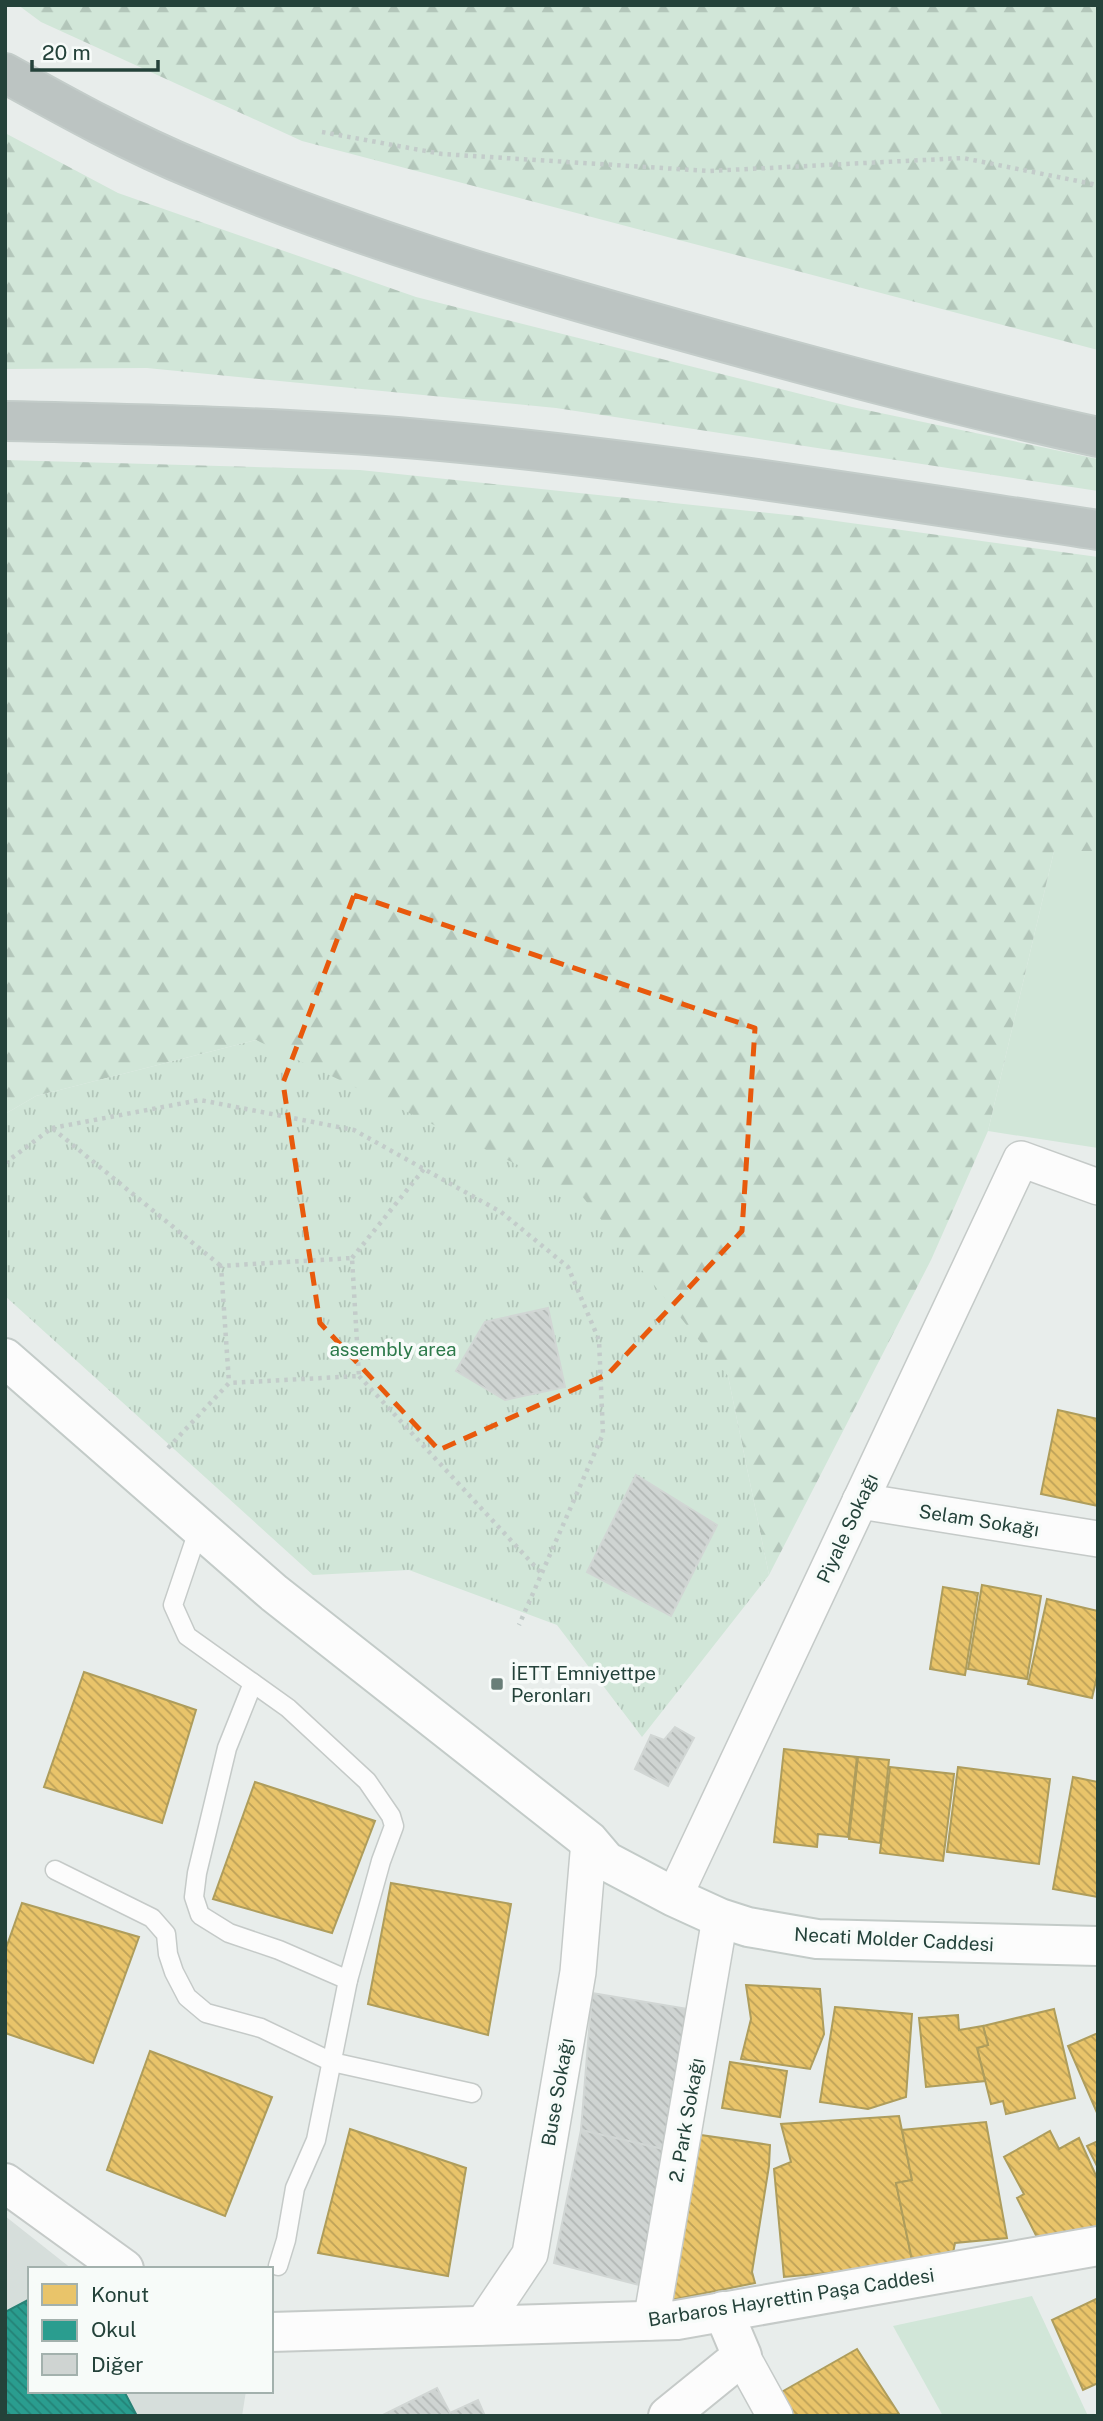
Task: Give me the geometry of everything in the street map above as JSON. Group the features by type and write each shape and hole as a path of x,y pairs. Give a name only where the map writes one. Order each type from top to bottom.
{"highway":[{"path":"5,73 85,117 196,170 337,225 516,285 875,385 1098,437"},
{"path":"5,421 170,424 432,440 567,454 1098,530"}],"main road":[{"name":"Necati Molder Caddesi","path":"5,1358 274,1592 589,1841 606,1861 720,1919 748,1927 817,1939 1098,1946"},
{"path":"5,2183 121,2267"},
{"name":"Barbaros Hayrettin Paşa Caddesi","path":"273,2332 651,2322 1098,2246"},
{"path":"668,2416 742,2356 723,2311"}],"street":[{"name":"Piyale Sokağı","path":"674,1897 1021,1159 1098,1187"},
{"name":"Selam Sokağı","path":"860,1502 1098,1539"},
{"name":"Buse Sokağı","path":"481,2327 530,2255 578,1972 589,1841"},
{"name":"2. Park Sokağı","path":"651,2322 720,1919"},
{"path":"742,2356 775,2416"}],"lane":[{"path":"199,1528 173,1605 187,1636 289,1708 368,1781 391,1816 394,1826 381,1861 348,1980 316,2140 295,2188 278,2266"},
{"path":"253,1683 227,1748 194,1897 200,1915 229,1933 279,1950 348,1980"},
{"path":"55,1870 152,1918 166,1934 171,1963 187,1997 206,2012 261,2028 332,2062 472,2093"}],"path":[{"path":"322,132 442,154 709,172 963,158 1098,186"},
{"path":"5,1163 52,1128 200,1100 354,1130 501,1212 569,1267 599,1340 603,1434 519,1625"},
{"path":"52,1128 221,1266 352,1258"},
{"path":"424,1169 352,1258 359,1376 542,1574"},
{"path":"221,1266 229,1383"},
{"path":"141,1477 229,1383 359,1376"}],"highlighted area":[{"path":"354,895 755,1028 742,1231 608,1374 439,1450 320,1323 283,1083"}],"shaded area":[{"path":"5,2216 69,2267 28,2267 28,2393 246,2393 242,2416 5,2416"}],"green space":[{"path":"18,5 1098,5 1098,350 302,141 41,22"},
{"path":"5,133 118,193 416,297 852,407 1098,459 1098,491 556,408 147,368 5,369"},
{"path":"5,460 360,470 807,517 1098,557 1098,851 1054,851 988,1131 931,1260 769,1575 728,1376 256,1040 36,1096 5,1114"},
{"path":"1054,851 1098,851 1098,1148 988,1131"},
{"name":"assembly area","path":"256,1040 581,1195 728,1376 769,1575 642,1737 557,1625 409,1570 313,1575 5,1296 5,1114 36,1096"},
{"path":"1032,2296 1088,2416 943,2416 893,2326"}],"building: Konut":[{"path":"1058,1410 1098,1419 1098,1506 1041,1494"},
{"path":"982,1585 1041,1596 1027,1679 968,1669"},
{"path":"943,1587 978,1593 965,1675 930,1669"},
{"path":"1047,1599 1098,1611 1098,1672 1092,1698 1028,1684"},
{"path":"84,1672 196,1710 162,1823 44,1787"},
{"path":"784,1749 857,1757 848,1837 818,1834 817,1847 774,1842"},
{"path":"858,1757 889,1760 880,1843 849,1839"},
{"path":"890,1767 954,1774 943,1861 880,1853"},
{"path":"958,1767 1050,1779 1039,1864 947,1852"},
{"path":"1073,1777 1098,1782 1098,1897 1053,1889"},
{"path":"255,1782 375,1821 332,1933 213,1899"},
{"path":"391,1883 511,1904 488,2035 368,2004"},
{"path":"22,1903 139,1937 93,2063 5,2033 5,1951"},
{"path":"746,1985 820,1989 824,2034 810,2069 741,2059 751,2019"},
{"path":"835,2007 912,2014 906,2097 868,2109 820,2102"},
{"path":"1054,2009 1075,2098 1006,2114 1003,2101 991,2104 977,2048 988,2045 983,2026"},
{"path":"958,2015 959,2030 983,2026 988,2045 977,2048 985,2081 926,2087 919,2018"},
{"path":"1098,2033 1098,2115 1068,2046"},
{"path":"150,2051 272,2097 225,2216 107,2170"},
{"path":"730,2062 787,2071 780,2117 722,2108"},
{"path":"899,2116 912,2180 896,2183 913,2265 784,2277 774,2169 791,2162 781,2124"},
{"path":"986,2122 1007,2238 955,2243 953,2253 913,2265 896,2183 912,2180 902,2130"},
{"path":"350,2129 466,2168 448,2276 318,2253"},
{"path":"1050,2131 1059,2149 1079,2138 1098,2180 1098,2231 1042,2247 1017,2198 1024,2194 1004,2157"},
{"path":"687,2133 770,2145 769,2166 752,2272 755,2283 671,2300"},
{"path":"1098,2141 1098,2168 1087,2146"},
{"path":"1098,2298 1098,2383 1083,2390 1052,2320"},
{"path":"857,2349 899,2414 793,2416 778,2394"}],"building: Okul":[{"path":"28,2300 28,2393 125,2393 137,2416 5,2416 5,2312"}],"building: Diğer":[{"path":"548,1308 565,1387 505,1400 456,1371 485,1322"},
{"path":"636,1475 717,1525 671,1616 587,1572"},
{"path":"675,1727 694,1738 668,1786 635,1769 651,1735 664,1740"},
{"path":"592,1993 688,2009 667,2150 581,2130"},
{"path":"581,2130 667,2150 643,2286 554,2263"},
{"path":"437,2388 450,2413 478,2400 485,2416 381,2416"}],"place":[{"name":"İETT Emniyettpe Peronları","path":"497,1684"}]}
